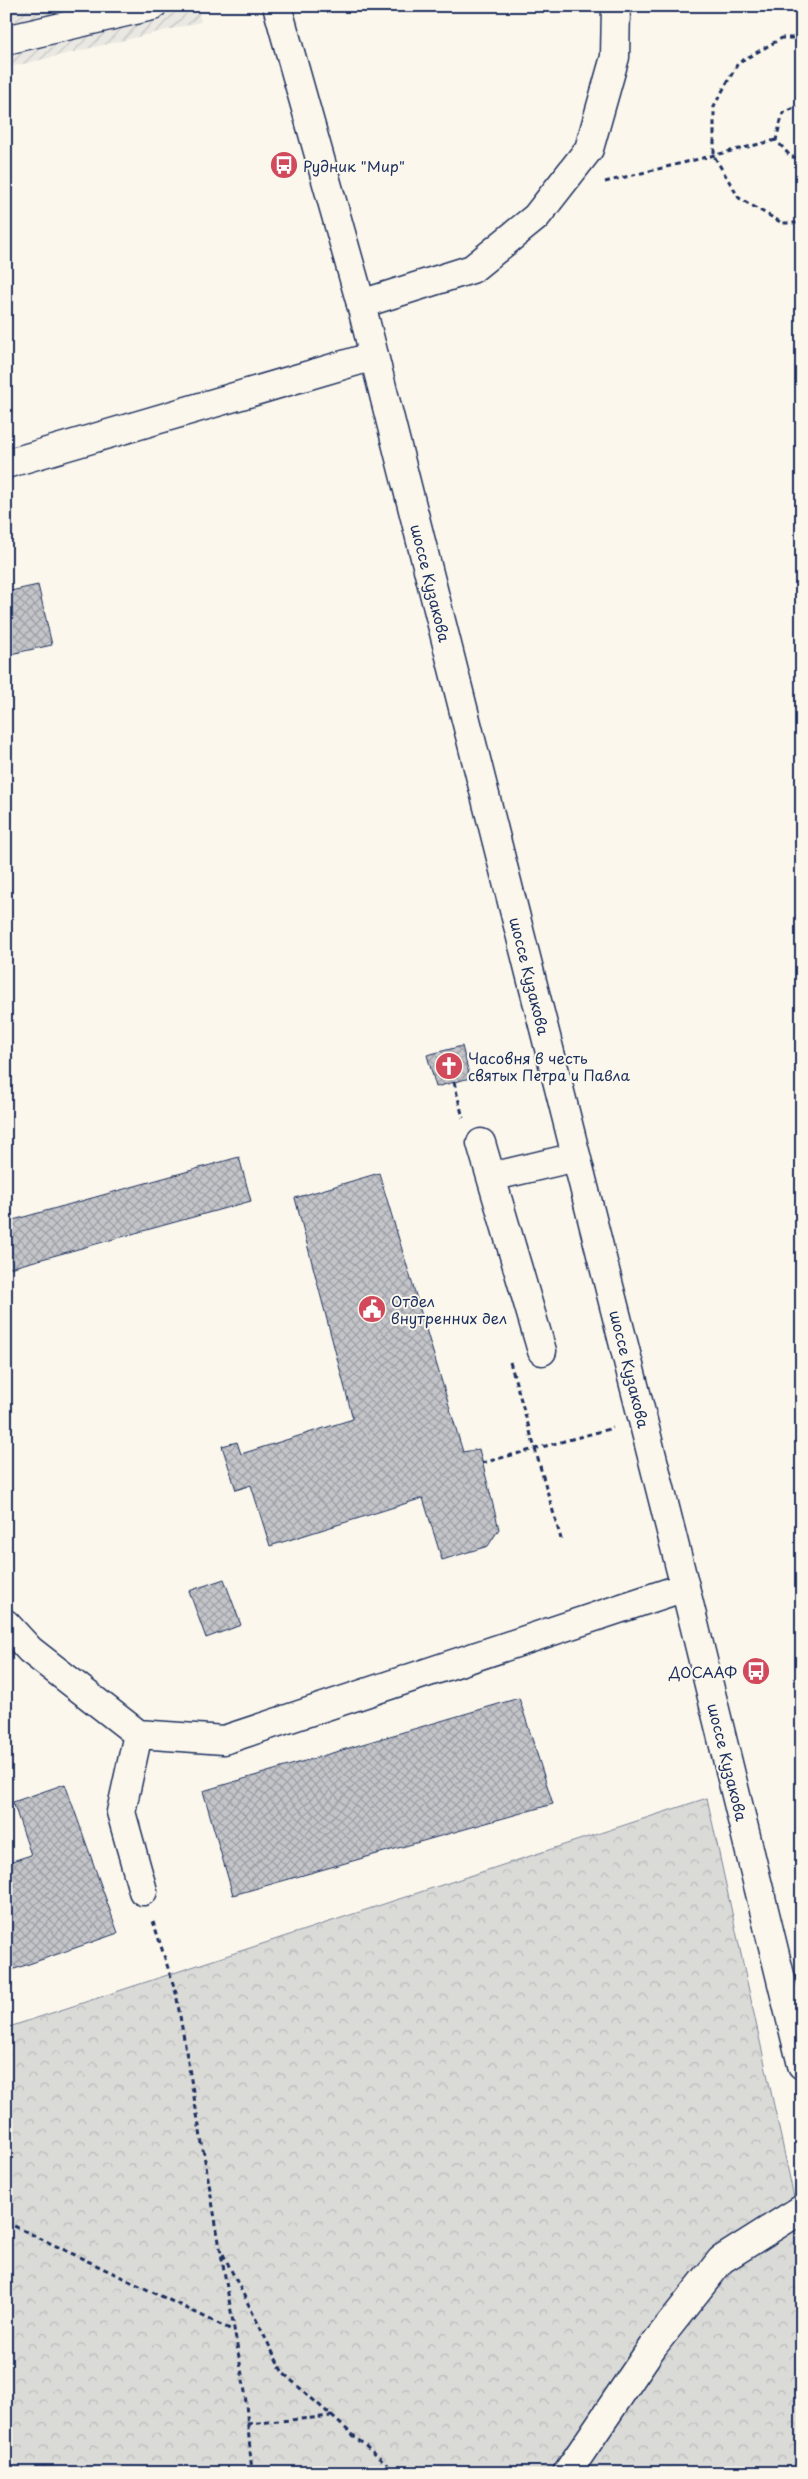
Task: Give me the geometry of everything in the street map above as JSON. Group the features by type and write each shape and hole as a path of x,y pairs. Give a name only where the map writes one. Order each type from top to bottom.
{"main road":[{"path":"6,40 152,6"},
{"name":"шоссе Кузакова","path":"277,6 361,304 685,1587 802,2065"},
{"path":"361,304 472,269 536,217 589,149 615,56 616,6"},
{"path":"6,464 374,356"},
{"path":"481,1143 542,1350"},
{"path":"491,1177 576,1158"},
{"path":"6,1624 30,1650 138,1734 224,1740 685,1587"},
{"path":"138,1734 121,1812 143,1891"},
{"path":"567,2473 653,2346 721,2260 802,2209"}],"path":[{"path":"802,38 782,38 738,63 714,106 714,156 739,198 782,223 802,223"},
{"path":"776,140 783,113 802,105"},
{"path":"601,183 776,140"},
{"path":"776,140 791,157 802,158"},
{"path":"518,1392 561,1539"},
{"path":"482,1463 590,1434"},
{"path":"143,1891 176,1993 245,2392 252,2473"},
{"path":"6,2222 235,2332"},
{"path":"221,2250 283,2373 396,2473"},
{"path":"247,2424 333,2416"}],"shaded area":[{"path":"6,6 197,6 201,22 6,68"}],"green space":[{"path":"707,1798 802,2234 802,2473 6,2473 6,2028"}],"building":[{"path":"38,585 52,645 6,655 6,592"},
{"name":"Часовня в честь святых Петра и Павла","path":"462,1046 470,1078 436,1087 427,1055"},
{"path":"239,1157 251,1201 6,1269 6,1222"},
{"name":"Отдел внутренних дел","path":"379,1173 463,1452 479,1449 499,1529 488,1546 442,1560 423,1498 270,1546 251,1485 236,1490 222,1446 237,1442 241,1454 353,1419 295,1198"},
{"path":"224,1579 241,1625 206,1638 189,1591"},
{"path":"519,1698 553,1804 233,1895 203,1791"},
{"path":"65,1784 118,1933 6,1972 6,1863 31,1855 13,1802"}],"place":[{"name":"Рудник \"Мир\"","path":"284,165"},
{"name":"Часовня в честь святых Петра и Павла","path":"449,1066"},
{"name":"Отдел внутренних дел","path":"372,1309"},
{"name":"ДОСААФ","path":"756,1671"}]}
